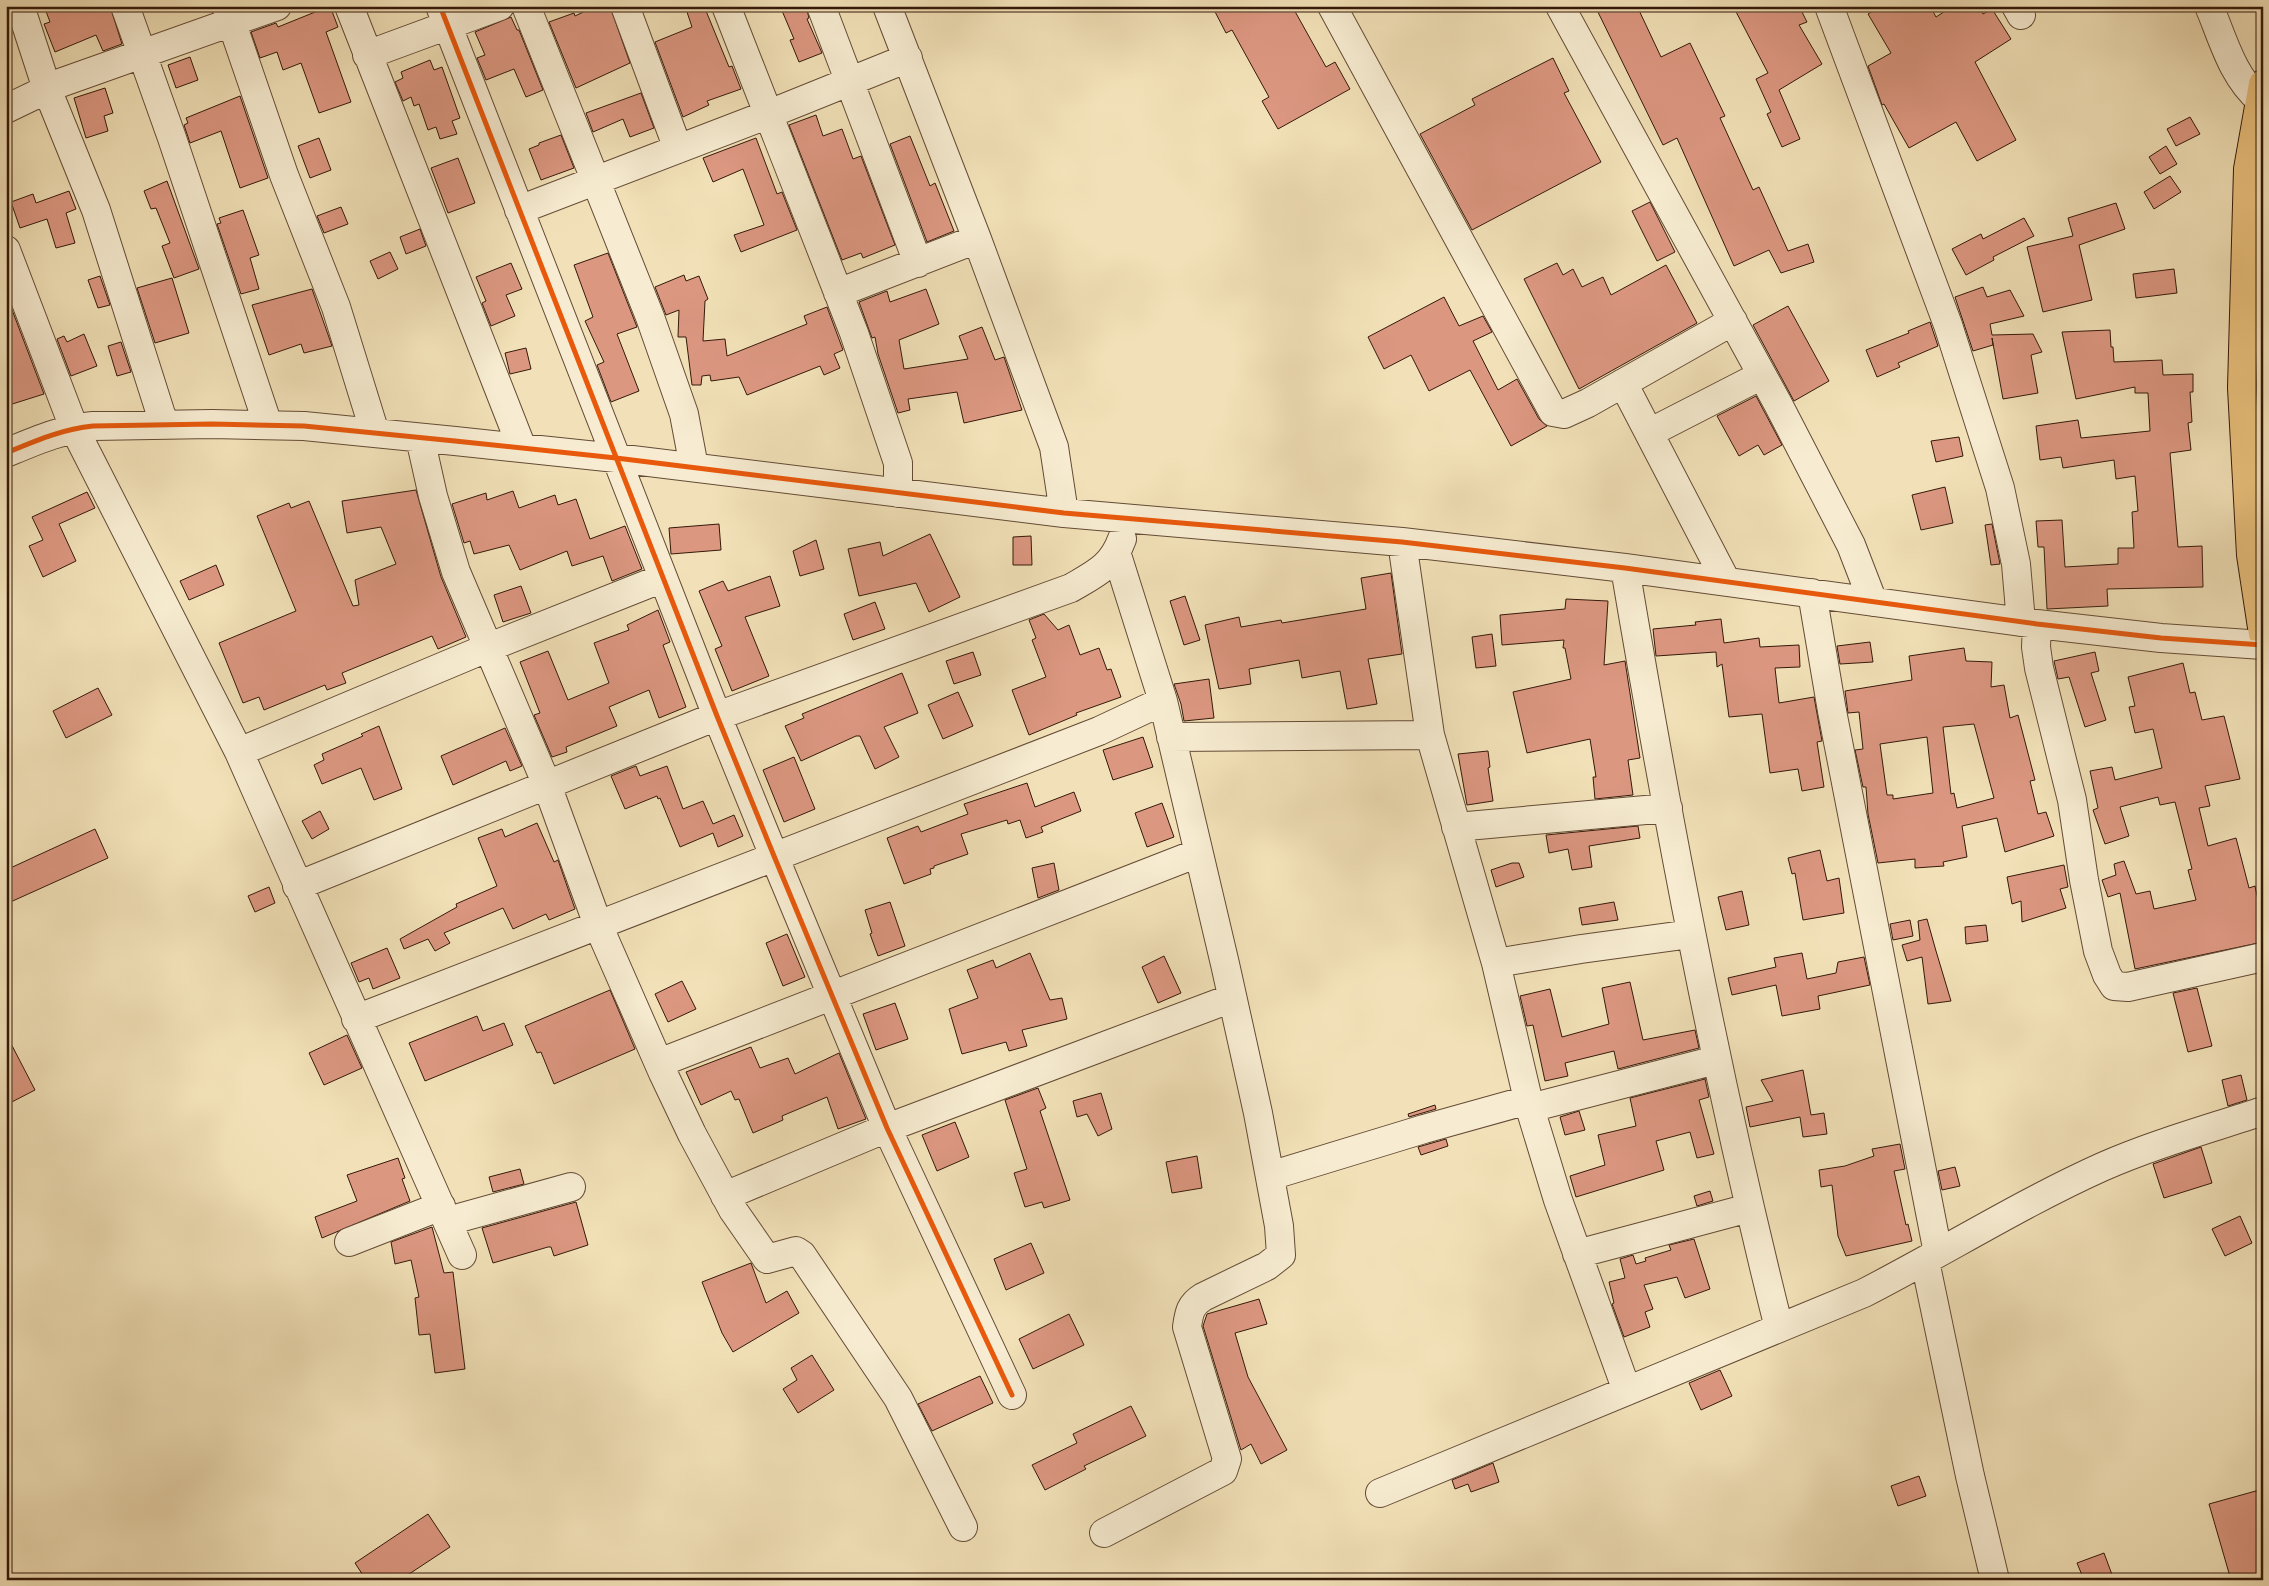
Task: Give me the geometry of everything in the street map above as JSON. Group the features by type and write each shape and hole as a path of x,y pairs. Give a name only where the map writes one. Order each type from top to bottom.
{"main road":[{"path":"2262,92 2248,169 2242,388 2251,555 2263,634"}],"street":[{"path":"20,6 47,89 96,210 164,424"},
{"path":"125,6 268,425"},
{"path":"6,109 47,89 142,54 229,14 277,6"},
{"path":"349,6 522,448"},
{"path":"368,55 444,16 500,6"},
{"path":"526,6 650,316 684,414 694,467"},
{"path":"625,6 678,149"},
{"path":"726,6 838,293 898,463 898,493"},
{"path":"821,6 918,262"},
{"path":"887,6 977,239 1054,447 1064,513"},
{"path":"1332,6 1553,412 1564,414 1588,403 1733,321"},
{"path":"1560,6 1762,375 1851,545 1873,602"},
{"path":"1828,6 1948,324 2000,488 2029,623 2036,647 2039,668 2072,800 2084,880 2098,952 2107,976 2114,986 2128,987 2263,956"},
{"path":"2209,6 2232,63 2246,88 2262,92"},
{"path":"229,14 284,175 336,307 375,433"},
{"path":"444,16 662,578 774,856 834,996 887,1128 1012,1394"},
{"path":"519,210 769,114 908,58"},
{"path":"838,293 977,239"},
{"path":"6,250 74,428 239,752 462,1255"},
{"path":"1649,432 1762,375"},
{"path":"1623,383 1726,581"},
{"path":"6,453 45,437 74,428 164,424 268,425 375,433 694,467 1129,520 1402,542 1726,581 2029,623 2161,638 2263,645"},
{"path":"420,438 433,496 456,572 547,785 598,925 692,1134 725,1196 767,1259 796,1251 802,1255 898,1398 963,1527"},
{"path":"297,886 717,716 1071,588 1097,573 1117,554 1129,520"},
{"path":"1402,542 1430,735 1496,964 1529,1104 1577,1254 1627,1391"},
{"path":"1104,1533 1223,1471 1227,1459 1187,1327 1190,1311 1194,1302 1267,1266 1281,1255 1279,1226 1258,1113 1171,737 1162,701 1117,554"},
{"path":"1625,568 1691,934 1716,1060 1749,1208 1779,1328"},
{"path":"239,752 487,648 662,578"},
{"path":"1812,593 1970,1476 1995,1580"},
{"path":"356,1019 1099,731 1162,701"},
{"path":"1171,737 1430,735"},
{"path":"1456,826 1603,812 1668,808"},
{"path":"659,1063 1198,853"},
{"path":"1496,964 1581,949 1691,934"},
{"path":"725,1196 887,1128 1232,998"},
{"path":"1270,1176 1424,1129 1716,1060"},
{"path":"1380,1493 1864,1293 2043,1195 2102,1167 2156,1145 2263,1111"},
{"path":"349,1242 445,1213 571,1187"},
{"path":"1577,1254 1749,1208"}],"building":[{"path":"44,6 110,6 122,44 103,51 96,35 55,52 44,24 50,22"},
{"path":"330,6 338,27 326,32 351,102 319,113 301,63 283,70 277,52 260,58 251,32 276,23 278,27"},
{"path":"596,6 610,6 630,63 576,88 549,22 574,13 575,16"},
{"path":"685,6 704,6 729,67 732,66 741,89 707,101 709,105 683,117 655,42 692,27"},
{"path":"780,6 806,6 809,18 807,19 822,53 799,62 790,40 794,39"},
{"path":"1212,6 1292,6 1326,67 1335,62 1350,89 1278,129 1262,101 1269,97 1232,30 1226,33"},
{"path":"1595,6 1637,6 1661,57 1690,43 1725,116 1720,118 1753,190 1759,187 1788,251 1808,244 1814,262 1781,273 1769,250 1734,266 1677,138 1663,145"},
{"path":"1733,6 1799,6 1807,22 1799,25 1822,64 1779,90 1800,139 1782,147 1767,114 1771,112 1756,79 1768,73"},
{"path":"1881,6 1930,6 1936,17 1953,6 1978,6 1983,14 1992,9 2011,39 1975,62 2016,140 1977,161 1956,122 1909,148 1884,104 1882,105 1868,66 1891,53 1868,14"},
{"path":"511,17 517,30 519,30 543,90 526,97 514,69 486,80 477,58 485,55 475,32"},
{"path":"190,57 198,80 176,88 168,65"},
{"path":"1553,58 1569,91 1564,93 1601,162 1472,230 1420,134 1475,105 1472,99"},
{"path":"430,60 434,70 442,67 460,118 452,121 457,134 440,139 436,127 428,130 419,104 414,106 411,97 403,101 395,82 403,78 401,72"},
{"path":"105,88 113,113 104,116 108,131 86,138 74,98"},
{"path":"641,93 654,128 630,137 623,119 593,132 586,113"},
{"path":"240,96 268,178 240,188 221,131 190,143 184,125 188,123 186,118"},
{"path":"816,115 823,136 842,129 853,159 861,156 895,245 863,258 861,253 842,260 789,125"},
{"path":"2190,117 2200,134 2176,146 2167,129"},
{"path":"561,135 574,168 541,180 529,149"},
{"path":"910,136 930,186 935,183 954,231 927,242 890,144"},
{"path":"319,138 331,170 310,178 298,146"},
{"path":"756,138 777,194 782,192 797,230 741,252 734,235 764,225 743,169 713,182 703,158"},
{"path":"2166,146 2177,164 2160,174 2149,157"},
{"path":"458,158 475,203 448,213 431,168"},
{"path":"2170,176 2181,192 2154,209 2144,192"},
{"path":"167,181 199,269 174,278 162,246 170,243 156,208 151,209 144,191"},
{"path":"69,191 76,209 66,213 75,243 56,248 47,219 20,228 11,202 33,194 36,203"},
{"path":"1650,202 1675,252 1657,261 1632,211"},
{"path":"2116,203 2125,229 2079,245 2092,300 2043,312 2027,247 2073,236 2068,218"},
{"path":"341,207 348,224 324,233 317,216"},
{"path":"243,210 259,255 250,258 259,289 241,294 217,224 221,223 219,218"},
{"path":"2024,218 2034,236 1993,257 1994,260 1966,275 1952,249 1981,234 1983,239"},
{"path":"420,229 426,246 406,254 400,237"},
{"path":"390,252 398,269 378,279 370,261"},
{"path":"608,253 637,327 617,334 639,391 611,402 597,365 604,362 585,321 593,317 574,265"},
{"path":"511,263 522,289 506,295 515,316 491,326 482,303 486,301 476,277"},
{"path":"1557,263 1563,275 1573,269 1582,287 1603,277 1611,295 1666,265 1697,323 1579,389 1524,279"},
{"path":"2174,269 2177,293 2136,298 2133,274"},
{"path":"684,275 686,281 699,276 708,299 705,301 703,341 725,339 727,356 807,324 804,316 827,307 843,350 834,354 840,368 824,375 820,366 747,395 739,377 711,381 710,375 702,376 701,385 692,385 686,337 678,337 679,310 666,315 655,287"},
{"path":"100,276 110,305 98,308 88,280"},
{"path":"172,278 189,333 155,343 137,288"},
{"path":"1983,287 1987,297 2010,290 2024,316 1990,324 1992,335 2033,334 2042,352 2031,355 2038,393 2003,399 1992,338 1993,345 1973,351 1955,297"},
{"path":"312,289 332,346 304,353 301,344 269,355 252,305"},
{"path":"926,289 939,324 899,340 904,369 968,359 959,336 982,327 995,360 1004,357 1022,410 964,423 957,392 908,399 910,410 898,413 878,354 875,337 872,338 859,302 887,291 890,302"},
{"path":"6,294 44,394 6,406"},
{"path":"1444,297 1459,326 1483,316 1492,332 1473,341 1498,390 1517,379 1539,419 1547,426 1511,446 1470,370 1429,391 1411,355 1384,369 1368,337"},
{"path":"1788,306 1829,381 1794,401 1753,325"},
{"path":"1930,322 1938,346 1898,363 1900,367 1877,377 1866,350 1909,333 1908,331"},
{"path":"2110,330 2114,362 2162,360 2163,375 2193,374 2193,392 2190,392 2192,422 2188,423 2191,450 2170,453 2178,547 2202,546 2203,587 2107,589 2108,606 2047,609 2044,547 2038,547 2036,521 2062,520 2065,567 2118,564 2118,548 2134,548 2132,512 2138,511 2135,476 2116,479 2114,460 2063,468 2061,457 2040,460 2036,426 2078,420 2081,438 2150,431 2148,393 2135,393 2135,387 2076,399 2062,332"},
{"path":"84,334 97,366 71,376 57,339 64,336 67,342"},
{"path":"121,342 131,372 117,376 108,346"},
{"path":"526,348 531,369 510,374 505,353"},
{"path":"1756,396 1782,445 1764,455 1758,445 1739,456 1717,416"},
{"path":"1959,437 1963,456 1936,462 1931,441"},
{"path":"1945,487 1953,523 1921,530 1912,495"},
{"path":"416,490 441,577 466,637 438,649 432,636 342,673 346,683 327,690 325,685 264,710 259,697 243,703 219,643 296,611 257,516 289,503 291,508 309,501 353,606 359,605 355,580 396,564 381,527 347,533 342,501"},
{"path":"513,491 519,508 555,495 558,505 576,499 590,539 625,526 642,569 612,581 603,556 572,566 567,551 520,570 509,545 474,554 470,541 464,543 452,504 486,493 487,500"},
{"path":"87,492 95,508 59,524 76,561 43,577 29,546 43,540 32,517"},
{"path":"719,524 721,550 671,554 669,528"},
{"path":"1992,524 2000,564 1991,565 1985,525"},
{"path":"930,534 960,597 929,612 916,583 859,596 848,549 880,542 883,556"},
{"path":"1031,536 1032,565 1013,565 1013,537"},
{"path":"816,540 824,569 800,576 793,551"},
{"path":"216,565 224,585 189,600 180,581"},
{"path":"1391,573 1402,654 1368,659 1377,704 1347,709 1340,671 1302,678 1299,660 1249,669 1251,684 1219,689 1205,625 1239,617 1241,627 1281,620 1282,623 1366,609 1361,578"},
{"path":"770,576 780,606 745,617 769,676 732,691 715,649 722,646 699,591 723,581 728,591"},
{"path":"521,586 531,613 503,622 494,595"},
{"path":"1185,596 1200,640 1184,645 1170,601"},
{"path":"1566,599 1608,601 1604,665 1625,661 1640,758 1628,760 1633,795 1595,799 1593,777 1596,777 1590,739 1527,753 1513,692 1571,679 1565,648 1563,648 1564,640 1502,645 1500,615 1565,609"},
{"path":"875,602 885,629 853,640 844,614"},
{"path":"658,610 670,642 663,645 686,707 659,718 649,690 609,707 617,726 566,747 567,752 552,757 534,715 540,713 520,662 548,651 568,700 609,683 594,643 629,630 627,625"},
{"path":"1044,614 1058,630 1069,625 1080,655 1099,648 1107,670 1111,669 1121,697 1076,713 1077,715 1029,735 1012,690 1046,677 1032,640 1036,638 1029,620"},
{"path":"1721,619 1724,643 1759,638 1760,647 1799,645 1800,667 1775,668 1779,703 1814,697 1822,741 1817,742 1824,787 1802,791 1798,769 1770,773 1762,714 1729,717 1722,664 1717,667 1716,652 1656,656 1653,629 1696,625 1695,622"},
{"path":"1492,634 1496,666 1476,668 1472,637"},
{"path":"1870,642 1873,662 1840,664 1837,646"},
{"path":"1964,648 1966,661 1992,662 1991,687 2004,685 2010,718 2018,715 2035,780 2030,781 2038,814 2046,812 2054,836 2005,852 1997,818 1962,826 1967,857 1943,862 1944,866 1915,868 1915,859 1878,863 1868,814 1866,787 1863,787 1855,750 1863,749 1859,712 1848,713 1845,691 1912,680 1909,656","holes":["1974,724 1994,798 1957,808 1954,793 1951,794 1943,727","1927,737 1933,793 1893,799 1893,795 1887,795 1880,744"]},
{"path":"973,652 981,675 954,684 946,661"},
{"path":"2095,652 2099,671 2091,673 2106,720 2085,727 2069,677 2058,679 2054,661"},
{"path":"2183,663 2190,693 2195,692 2202,720 2224,716 2240,779 2205,786 2210,806 2199,808 2208,846 2236,838 2249,888 2255,886 2263,924 2263,942 2135,969 2120,893 2108,897 2102,880 2116,875 2114,864 2124,861 2136,894 2150,891 2154,909 2196,900 2188,870 2192,869 2175,802 2160,805 2158,797 2120,807 2129,836 2105,844 2093,810 2098,808 2090,771 2112,767 2115,780 2162,768 2153,729 2135,733 2129,707 2135,706 2128,677"},
{"path":"902,673 918,713 884,727 899,757 875,769 860,736 856,736 801,761 785,726 804,718 802,714"},
{"path":"1209,679 1214,718 1184,721 1181,704 1174,684"},
{"path":"98,688 112,715 66,738 53,711"},
{"path":"958,692 973,726 943,739 928,705"},
{"path":"379,726 402,789 374,800 361,768 322,784 314,765 324,760 322,754 363,736 361,734"},
{"path":"505,728 522,766 510,771 506,761 453,785 441,756"},
{"path":"1143,737 1153,767 1113,780 1103,750"},
{"path":"1488,751 1490,767 1488,768 1493,801 1467,805 1458,754"},
{"path":"794,757 815,809 784,822 763,770"},
{"path":"636,766 640,776 667,766 683,809 703,801 713,824 734,815 743,836 718,847 713,833 680,847 660,798 658,799 657,796 625,809 611,776"},
{"path":"1027,783 1035,807 1074,792 1081,811 1041,827 1043,832 1026,838 1020,820 1008,824 1007,820 961,834 968,854 934,866 934,868 930,869 931,874 904,884 887,838 918,826 921,832 968,814 964,804"},
{"path":"1162,803 1174,837 1147,847 1135,813"},
{"path":"320,811 329,829 312,839 302,821"},
{"path":"537,823 554,862 558,860 575,909 549,920 546,914 513,929 503,908 444,933 450,943 435,951 428,939 404,949 400,939 457,907 456,904 497,886 478,838 502,829 505,837"},
{"path":"1638,826 1640,838 1589,846 1592,867 1572,870 1568,849 1549,853 1546,835"},
{"path":"95,829 108,858 6,904 6,870"},
{"path":"1820,850 1827,881 1839,878 1844,913 1803,920 1795,873 1792,874 1788,858"},
{"path":"1054,863 1059,890 1038,898 1032,868"},
{"path":"1512,863 1519,863 1524,877 1496,887 1491,870"},
{"path":"2064,865 2068,887 2060,889 2066,908 2022,922 2021,901 2012,904 2007,877"},
{"path":"269,887 275,903 255,912 248,896"},
{"path":"1742,891 1749,925 1726,930 1718,897"},
{"path":"890,902 905,946 878,956 870,934 872,933 865,910"},
{"path":"1614,902 1618,920 1582,925 1579,908"},
{"path":"1927,919 1951,1001 1928,1004 1922,957 1907,961 1902,945 1920,940 1918,921"},
{"path":"1910,920 1913,936 1893,940 1890,924"},
{"path":"1986,925 1988,941 1966,944 1965,927"},
{"path":"787,934 805,977 783,986 766,943"},
{"path":"387,948 400,978 373,989 369,978 359,982 351,963"},
{"path":"1030,953 1050,1000 1062,998 1067,1019 1022,1030 1027,1046 1009,1051 1006,1042 962,1054 949,1009 978,998 967,970 993,960 996,968"},
{"path":"1802,953 1807,979 1836,973 1838,962 1864,957 1870,985 1818,996 1820,1009 1782,1016 1776,985 1732,995 1728,978 1776,967 1774,958"},
{"path":"1164,956 1181,993 1158,1003 1142,967"},
{"path":"682,981 696,1009 668,1022 655,994"},
{"path":"1630,982 1643,1040 1695,1030 1699,1048 1618,1069 1614,1051 1565,1063 1568,1076 1545,1081 1533,1025 1527,1026 1520,996 1550,989 1562,1037 1609,1024 1602,988"},
{"path":"2197,988 2212,1046 2188,1052 2173,993"},
{"path":"610,990 635,1049 554,1084 541,1052 537,1053 525,1026"},
{"path":"895,1003 908,1039 876,1050 863,1014"},
{"path":"477,1016 483,1031 504,1023 513,1045 425,1081 409,1043"},
{"path":"6,1034 35,1090 6,1105"},
{"path":"347,1035 362,1068 324,1085 309,1053"},
{"path":"751,1047 760,1068 788,1058 795,1074 839,1053 866,1119 838,1129 827,1097 782,1116 783,1120 753,1133 739,1099 735,1100 731,1091 701,1105 686,1072"},
{"path":"1803,1070 1811,1115 1824,1113 1827,1134 1803,1137 1800,1117 1750,1127 1746,1107 1773,1101 1761,1080"},
{"path":"2241,1075 2247,1100 2228,1106 2222,1080"},
{"path":"1705,1079 1709,1097 1699,1100 1714,1154 1697,1158 1690,1132 1656,1141 1664,1170 1576,1197 1570,1176 1605,1165 1598,1135 1636,1126 1630,1098"},
{"path":"1038,1088 1046,1108 1040,1111 1070,1200 1044,1208 1042,1202 1025,1207 1014,1173 1027,1169 1005,1100"},
{"path":"1101,1093 1112,1129 1098,1136 1087,1114 1077,1117 1073,1101"},
{"path":"1435,1105 1436,1109 1409,1117 1408,1114"},
{"path":"1579,1111 1585,1130 1565,1135 1560,1117"},
{"path":"955,1122 969,1157 937,1171 922,1135"},
{"path":"1446,1139 1448,1146 1421,1155 1418,1147"},
{"path":"1900,1144 1905,1169 1894,1171 1906,1225 1908,1224 1912,1241 1846,1256 1838,1236 1832,1185 1821,1187 1819,1170 1845,1166 1874,1156 1872,1149"},
{"path":"2201,1147 2212,1183 2164,1198 2153,1164"},
{"path":"1197,1156 1202,1188 1172,1193 1166,1162"},
{"path":"398,1158 405,1178 402,1179 410,1201 322,1238 315,1217 357,1201 347,1175"},
{"path":"1955,1167 1960,1186 1942,1190 1938,1171"},
{"path":"520,1169 524,1184 493,1192 489,1177"},
{"path":"1710,1191 1713,1201 1697,1206 1694,1196"},
{"path":"576,1202 588,1245 554,1256 551,1247 548,1247 493,1263 482,1228"},
{"path":"2240,1216 2252,1243 2225,1256 2212,1229"},
{"path":"432,1227 444,1273 453,1272 465,1369 435,1373 430,1334 419,1335 415,1298 419,1297 411,1260 395,1264 391,1242"},
{"path":"1694,1239 1710,1289 1685,1298 1677,1277 1644,1285 1653,1309 1645,1312 1650,1327 1624,1337 1612,1304 1614,1303 1609,1282 1625,1278 1620,1259 1633,1255 1636,1264 1646,1261 1645,1258 1671,1250 1669,1245"},
{"path":"1031,1243 1044,1273 1006,1290 994,1259"},
{"path":"751,1263 766,1303 787,1291 799,1313 733,1352 722,1333 702,1282"},
{"path":"1259,1299 1267,1324 1235,1333 1248,1377 1287,1450 1261,1464 1251,1444 1241,1450 1203,1326 1207,1314"},
{"path":"1069,1314 1084,1345 1033,1369 1019,1339"},
{"path":"812,1355 834,1390 798,1413 783,1389 797,1380 791,1368"},
{"path":"1720,1370 1732,1396 1701,1410 1689,1383"},
{"path":"980,1376 993,1403 932,1431 918,1404"},
{"path":"1131,1406 1146,1436 1084,1466 1086,1469 1045,1490 1032,1465 1077,1443 1073,1434"},
{"path":"1493,1463 1499,1482 1471,1492 1468,1484 1455,1489 1452,1480"},
{"path":"1919,1476 1926,1496 1898,1506 1891,1486"},
{"path":"2263,1489 2263,1580 2231,1580 2209,1504"},
{"path":"428,1514 450,1547 400,1580 366,1580 355,1563"},
{"path":"2104,1553 2114,1580 2084,1580 2077,1563"}],"cycle path":[{"path":"440,6 717,716 774,856 887,1128 1012,1395"},
{"path":"6,453 59,433 93,426 212,424 304,426 616,458 1064,513 1402,542 1625,568 2037,624 2161,638 2263,645"}]}
